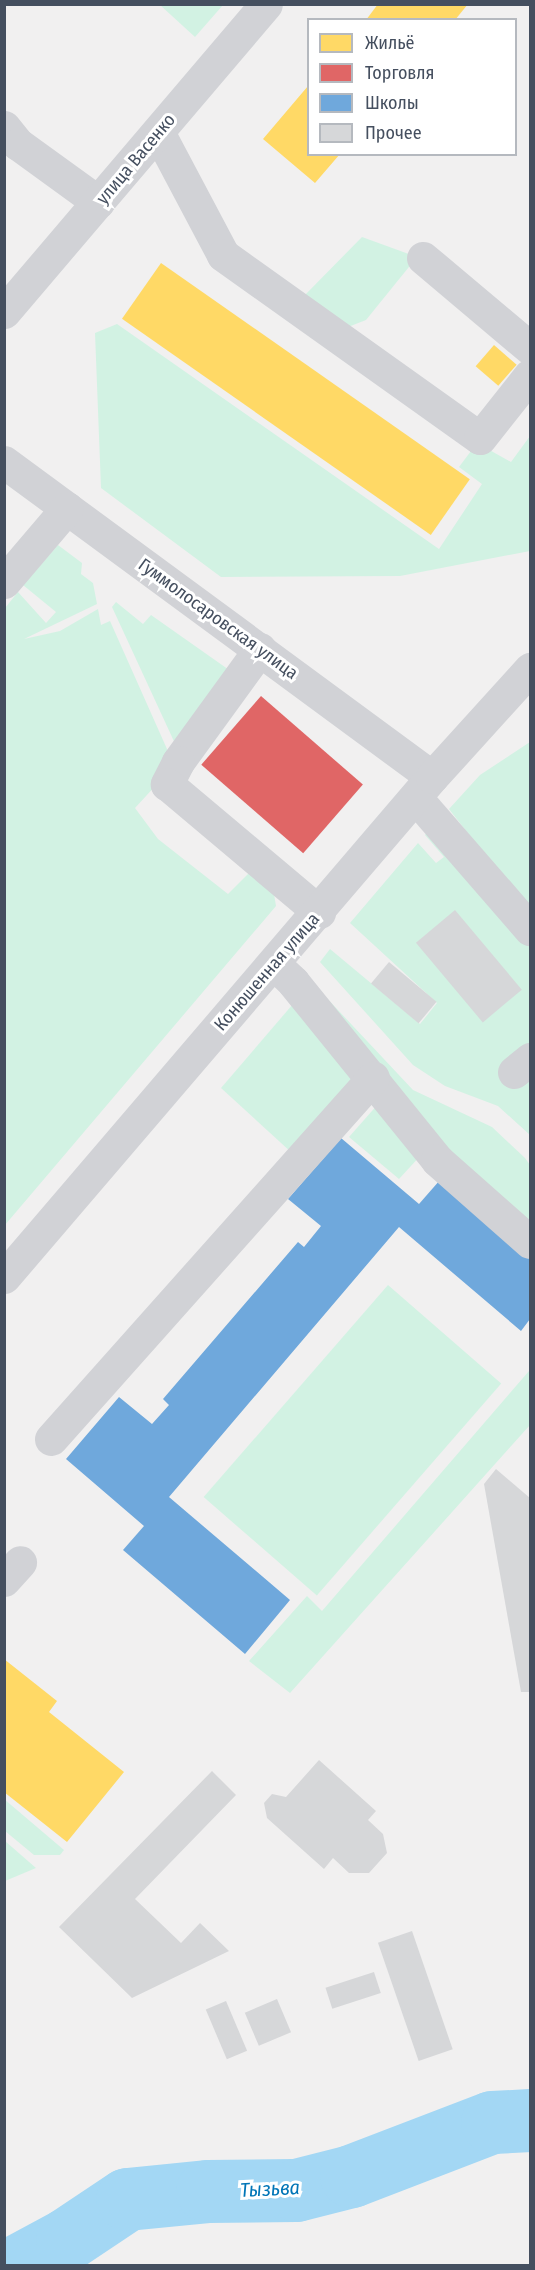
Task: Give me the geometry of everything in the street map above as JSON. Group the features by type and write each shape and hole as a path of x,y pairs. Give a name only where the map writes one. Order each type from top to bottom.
{"street":[{"name":"улица Васенко","path":"4,312 266,4"},
{"path":"4,127 18,144 98,202"},
{"path":"158,132 223,255 480,438 531,375"},
{"path":"423,258 531,348"},
{"name":"Гуммолосаровская улица","path":"4,462 260,649 424,788 531,929"},
{"path":"4,582 68,508"},
{"path":"260,649 178,762 167,784 319,912"},
{"name":"Конюшенная улица","path":"4,1277 424,788 518,699 531,669"},
{"path":"274,964 293,982 373,1078 437,1160 531,1242"},
{"path":"51,1439 373,1078"}],"green space":[{"path":"160,5 223,5 195,37"},
{"path":"362,237 417,257 366,320 348,327 303,297"},
{"path":"117,324 439,549 482,484 459,467 477,443 511,462 530,436 530,551 400,576 221,577 101,488 95,333"},
{"path":"58,545 82,563 81,574 93,583 97,604 24,639 60,631 98,609 101,625 110,621 171,758 158,783 135,808 158,839 228,894 249,873 274,894 276,906 5,1225 5,608 18,592 46,623 56,612 23,585"},
{"path":"116,602 143,624 151,615 232,672 178,750 112,607"},
{"path":"530,742 530,1135 498,1106 445,1086 413,1065 320,962 330,949 420,1024 437,1003 350,923 418,843 436,863 444,857 425,835 430,829 470,836 449,809 480,775"},
{"path":"307,977 413,1090 492,1127 525,1158 530,1165 530,1222 454,1159"},
{"path":"293,1004 354,1079 292,1153 221,1088"},
{"path":"379,1103 422,1154 399,1179 349,1137"},
{"path":"388,1285 501,1383 317,1595 204,1497"},
{"path":"529,1371 530,1425 290,1693 249,1661 307,1596 322,1611"},
{"path":"4,1799 64,1850 60,1855 34,1855 5,1831"},
{"path":"5,1841 36,1868 5,1881"}],"building: Жильё":[{"path":"378,4 468,4 457,18 368,18"},
{"path":"307,87 307,156 338,156 315,183 263,139"},
{"path":"161,263 470,479 431,535 122,319"},
{"path":"494,345 517,365 498,386 476,366"},
{"path":"4,1659 57,1701 49,1712 124,1772 67,1842 4,1792"}],"building: Торговля":[{"path":"261,696 363,785 303,853 201,765"}],"building: Школы":[{"path":"341,1138 419,1204 440,1180 530,1257 530,1319 521,1331 399,1227 169,1497 290,1600 245,1654 123,1550 144,1526 66,1459 119,1397 152,1424 169,1405 163,1399 298,1242 304,1247 321,1226 288,1199"}],"building: Прочее":[{"path":"455,910 522,990 483,1022 416,943"},
{"path":"389,962 436,1002 418,1023 371,983"},
{"path":"496,1469 530,1498 530,1692 521,1692 484,1484"},
{"path":"319,1760 376,1811 368,1820 383,1834 387,1853 369,1873 349,1873 333,1858 324,1869 267,1818 264,1803 272,1794 286,1797"},
{"path":"212,1771 236,1795 135,1899 181,1943 200,1923 229,1951 132,1998 59,1927"},
{"path":"412,1931 453,2049 419,2061 378,1943"},
{"path":"374,1972 381,1993 332,2009 325,1988"},
{"path":"277,1999 291,2032 259,2046 245,2013"},
{"path":"226,2001 247,2051 227,2059 206,2010"}],"waterway":[{"name":"Тызьва","path":"17,2266 67,2239 127,2199 207,2191 296,2190 351,2176 492,2122 530,2120"}]}
